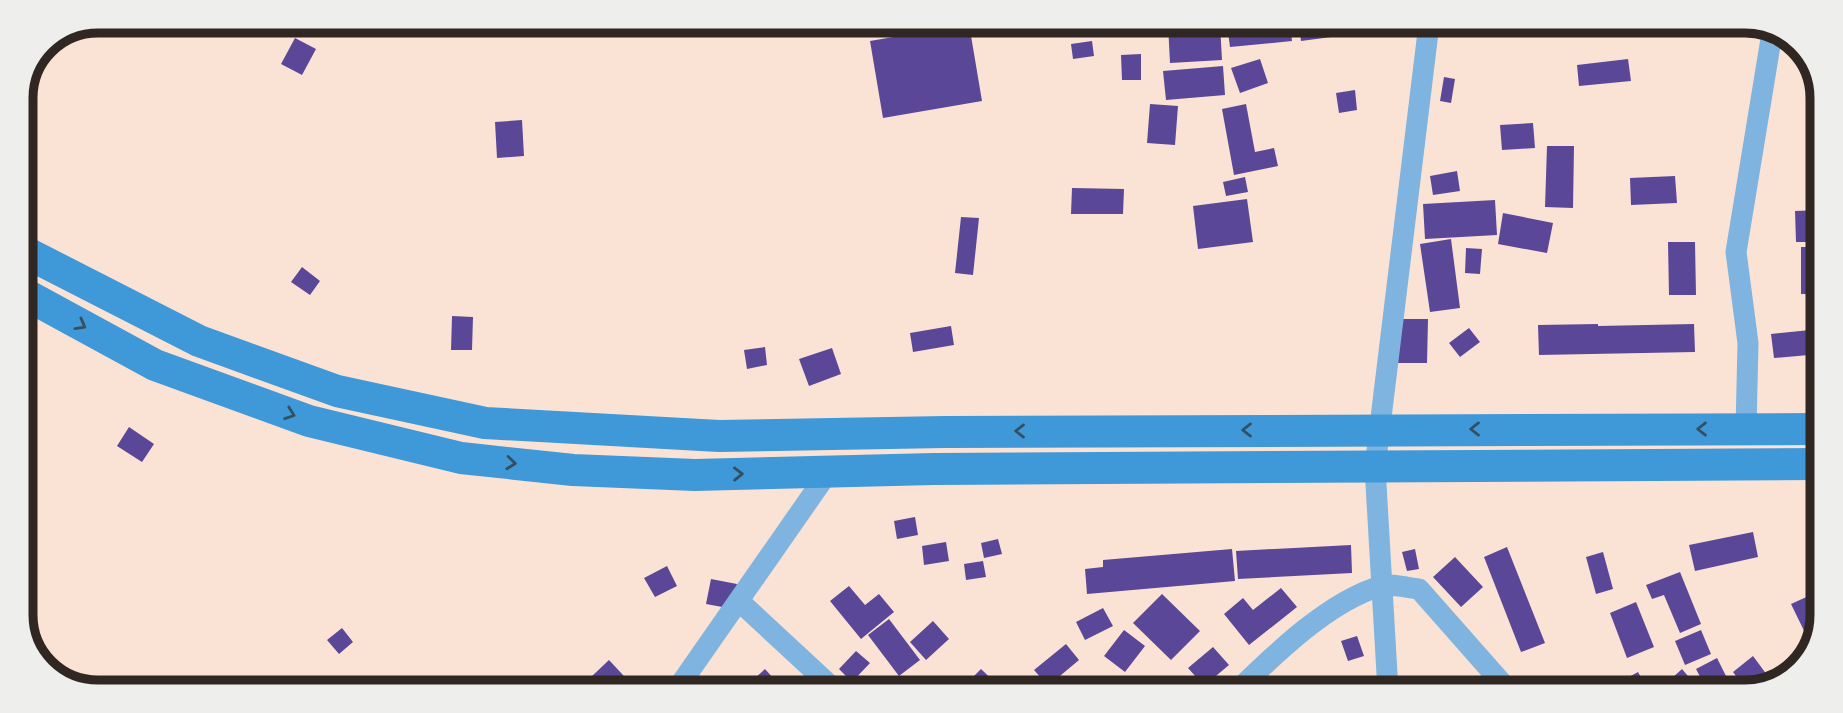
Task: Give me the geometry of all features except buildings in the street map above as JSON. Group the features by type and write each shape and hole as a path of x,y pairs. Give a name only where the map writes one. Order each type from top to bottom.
{"main road":[{"path":"33,256 199,341 337,391 485,422 719,436 1378,429 1810,429"},
{"path":"33,299 155,365 309,421 461,458 573,470 695,475 830,471 1810,464"}],"street":[{"path":"1387,680 1375,467 1428,33"},
{"path":"1746,429 1748,343 1737,252 1772,39"},
{"path":"683,680 830,471"},
{"path":"1249,680 1279,651 1348,601 1383,585 1419,589 1499,680"},
{"path":"739,601 824,680"}]}
